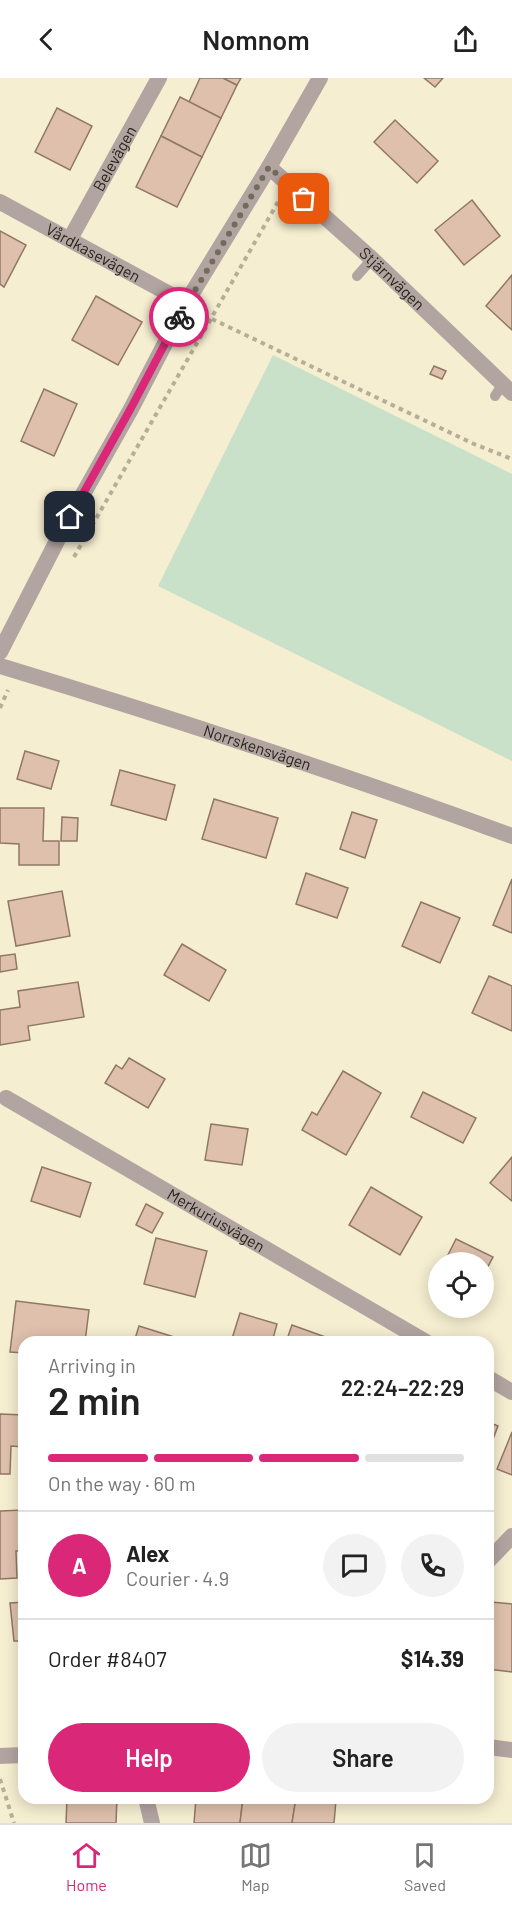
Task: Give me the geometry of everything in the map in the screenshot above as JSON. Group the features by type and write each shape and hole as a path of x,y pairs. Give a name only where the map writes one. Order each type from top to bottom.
{"street":[{"name":"Belevägen","path":"70,239 159,78"},
{"path":"0,652 60,535 186,303 320,78"},
{"name":"Stjärnvägen","path":"269,167 372,259 503,391"},
{"name":"Vårdkasevägen","path":"0,202 186,303"},
{"name":"Norrskensvägen","path":"0,666 181,722 411,799 512,836"},
{"name":"Merkuriusvägen","path":"6,1098 416,1336"},
{"path":"494,1382 512,1392"},
{"path":"494,1555 512,1536"},
{"path":"494,1748 512,1750"},
{"path":"0,1756 18,1755"},
{"path":"147,1804 152,1823"}],"lane":[{"path":"357,276 372,259"}],"path":[{"path":"70,565 288,183"},
{"path":"212,319 474,444 512,459"},
{"path":"0,708 17,671"},
{"path":"0,1779 14,1823"}],"green space":[{"path":"273,355 512,474 512,761 158,586"}],"building":[{"path":"200,78 223,78 237,85 221,118 189,102"},
{"path":"223,78 241,78 237,85"},
{"path":"424,78 443,78 435,87"},
{"path":"180,97 221,118 202,157 161,136"},
{"path":"57,108 92,126 70,170 35,152"},
{"path":"395,120 438,161 417,183 374,142"},
{"path":"161,136 202,157 177,207 136,187"},
{"path":"472,200 500,236 464,265 435,230"},
{"path":"0,231 26,245 4,287 0,284"},
{"path":"512,275 512,330 486,306"},
{"path":"96,296 142,322 118,365 72,340"},
{"path":"434,366 446,371 442,379 430,374"},
{"path":"44,389 77,404 54,456 21,441"},
{"path":"25,751 59,761 51,789 17,779"},
{"path":"120,770 175,785 166,820 111,805"},
{"path":"214,799 278,818 266,858 202,839"},
{"path":"0,808 44,808 43,841 59,841 59,865 19,865 19,844 0,843"},
{"path":"352,812 377,820 365,858 340,849"},
{"path":"62,817 78,818 77,841 61,841"},
{"path":"306,873 348,888 337,918 296,904"},
{"path":"512,879 512,933 493,925"},
{"path":"62,891 70,936 16,946 8,901"},
{"path":"421,902 460,918 440,963 402,946"},
{"path":"182,944 226,970 209,1001 164,975"},
{"path":"15,954 17,969 0,972 0,956"},
{"path":"489,976 512,986 512,1031 472,1013"},
{"path":"78,982 84,1017 28,1026 30,1040 0,1045 0,1010 20,1007 18,991"},
{"path":"129,1058 165,1079 148,1108 105,1083 116,1065 122,1069"},
{"path":"343,1071 381,1093 346,1155 302,1130 312,1112 317,1115"},
{"path":"423,1092 476,1118 463,1143 411,1117"},
{"path":"211,1124 248,1129 242,1165 205,1160"},
{"path":"512,1157 512,1201 490,1183"},
{"path":"42,1167 91,1183 80,1217 31,1201"},
{"path":"371,1187 422,1217 400,1255 349,1225"},
{"path":"146,1204 163,1213 152,1233 136,1225"},
{"path":"156,1238 207,1251 195,1297 144,1284"},
{"path":"456,1239 483,1252 450,1252"},
{"path":"16,1301 89,1310 86,1336 18,1336 18,1353 10,1352"},
{"path":"240,1313 277,1324 274,1336 233,1336"},
{"path":"292,1325 322,1336 288,1336"},
{"path":"139,1326 171,1336 136,1336"},
{"path":"0,1414 18,1415 18,1447 11,1446 10,1474 0,1474"},
{"path":"494,1424 498,1426 494,1436"},
{"path":"512,1432 512,1475 497,1469"},
{"path":"18,1510 17,1578 0,1579 0,1511"},
{"path":"18,1602 18,1641 14,1641 10,1603"},
{"path":"494,1602 512,1604 512,1672 494,1670"},
{"path":"67,1804 117,1804 116,1823 66,1823"},
{"path":"196,1804 242,1804 240,1823 194,1823"},
{"path":"242,1804 295,1804 292,1823 240,1823"},
{"path":"295,1804 336,1804 334,1823 292,1823"}],"way so far":[{"path":"179,317 269,167 304,199"}],"route":[{"path":"70,517 179,317"}]}
